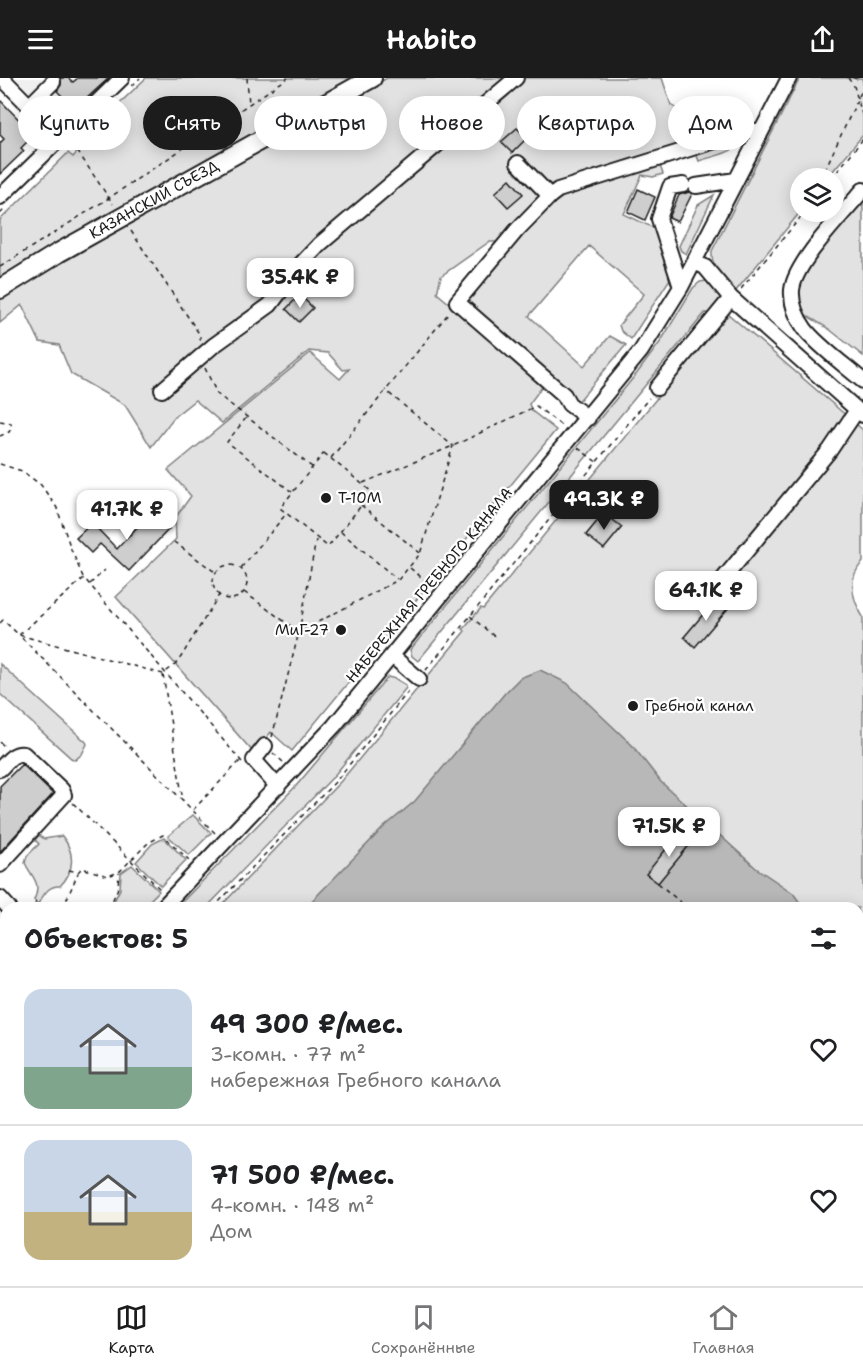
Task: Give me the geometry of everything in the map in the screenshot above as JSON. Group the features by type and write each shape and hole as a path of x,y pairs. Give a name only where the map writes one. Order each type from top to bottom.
{"main road":[{"name":"КАЗАНСКИЙ СЪЕЗД","path":"0,289 58,254 372,78"}],"street":[{"path":"2,78 19,96"},
{"path":"107,96 123,78"},
{"path":"162,390 201,356 270,305 320,244 516,78"},
{"name":"НАБЕРЕЖНАЯ ГРЕБНОГО КАНАЛА","path":"168,902 334,726 641,351 681,287 789,78"},
{"path":"39,96 56,80"},
{"path":"588,418 569,404 564,395 457,302 516,230 558,190 750,130 761,132"},
{"path":"0,198 56,150"},
{"path":"518,163 550,196"},
{"path":"681,287 659,219 670,187 736,180"},
{"path":"863,190 801,266 792,289 797,316 806,330 863,381"},
{"path":"694,262 705,267 731,298 860,412 719,584"},
{"path":"657,388 731,298"},
{"path":"392,656 418,679"},
{"path":"265,746 254,760 278,787"},
{"path":"0,769 13,756 24,754 63,790 64,795 0,865"}],"path":[{"path":"246,78 249,104"},
{"path":"0,267 109,198 288,78"},
{"path":"848,78 858,99 863,118"},
{"path":"853,78 863,80"},
{"path":"826,168 863,88"},
{"path":"840,168 863,139"},
{"path":"76,150 109,198"},
{"path":"731,298 738,293 797,222"},
{"path":"128,226 200,335 201,356 217,394 312,467"},
{"path":"331,459 447,315"},
{"path":"219,902 336,781 657,388"},
{"path":"385,390 453,446"},
{"path":"362,484 453,446 536,406 562,426"},
{"path":"248,416 227,442 292,492"},
{"path":"0,421 11,423 12,427 9,432 0,436"},
{"path":"299,632 398,580 420,554 453,446"},
{"path":"578,447 598,463"},
{"path":"324,453 372,492 328,547 280,508 312,467 324,453"},
{"path":"0,464 22,471 41,485 57,508 84,578 248,769"},
{"path":"361,505 420,554"},
{"path":"242,568 286,514"},
{"path":"552,518 555,521"},
{"path":"340,531 398,580"},
{"path":"265,746 274,735 299,632 317,538"},
{"path":"174,542 215,573"},
{"path":"233,564 242,568 248,583 244,592 235,598 227,599 219,595 214,587 215,573 222,566 233,564"},
{"path":"409,567 432,586"},
{"path":"90,585 105,570"},
{"path":"19,635 84,578"},
{"path":"244,592 299,632"},
{"path":"164,673 180,657 219,595"},
{"path":"470,616 495,637"},
{"path":"0,623 3,620 19,635 215,833"},
{"path":"19,635 164,673"},
{"path":"164,673 184,801"},
{"path":"193,811 240,761"},
{"path":"64,795 162,891"},
{"path":"685,838 701,818"},
{"path":"66,902 78,872 82,868 108,876 119,872 148,843 163,835 189,860"},
{"path":"69,870 78,872"},
{"path":"112,902 118,888 119,872"},
{"path":"658,884 680,902"}],"shaded area":[{"path":"16,78 116,78 97,96 33,96"},
{"path":"146,78 353,78 321,96 254,96 254,134 242,141 242,96 143,96 143,150 227,150 0,279 0,220 68,153 73,157 79,150 131,150 131,96 127,96"},
{"path":"387,78 662,78 668,96 668,150 677,150 554,190 500,242 489,242 441,276 437,293 544,384 529,404 532,411 556,430 292,751 271,732 254,753 116,597 176,539 175,518 191,496 168,470 310,353 340,379 349,369 343,370 328,353 309,351 222,423 195,400 175,416 151,447 125,405 71,374 59,345 40,342 22,305 0,323 0,298 260,150 387,150 387,96 355,96"},
{"path":"800,78 863,78 863,135 835,168 790,168 790,222 792,222 735,292 713,263 712,251"},
{"path":"697,150 731,150 699,161 695,151 659,163 663,174 653,177 642,175 624,214 654,228 670,279 631,339 621,331 619,325 644,294 589,246 529,316 584,366 610,336 626,345 577,403 461,302 517,237 563,195"},
{"path":"714,195 686,254 679,246 698,205"},
{"path":"863,197 863,356 829,329 801,312 797,301 802,273"},
{"path":"700,282 712,282 723,299 714,313 705,313 418,661 412,656 410,650 638,372 661,341 693,288"},
{"name":"Гребной канал","path":"727,313 863,430 863,562 855,575 853,589 856,603 863,617 863,902 225,902 341,781 465,631 463,629 481,608 483,609"},
{"path":"0,664 86,742 82,754 75,760 0,694"},
{"name":"Гребной канал","path":"540,670 567,683 632,745 661,782 756,868 793,893 799,902 311,902 383,828 415,801 520,678"},
{"path":"388,677 406,685 406,688 333,777 212,902 182,902 296,786"},
{"path":"193,815 211,833 189,855 168,836"},
{"path":"39,835 44,839 62,836 69,848 72,861 65,880 60,886 49,889 39,902 34,900 37,884 25,863 27,856 39,844 35,840"},
{"path":"164,838 186,860 161,886 136,862 152,844"},
{"path":"132,865 159,891 148,902 114,902 120,889 121,873"}],"building":[{"path":"61,78 68,78 73,82 78,78 109,78 89,96 62,96 57,91 61,85"},
{"path":"0,100 18,119 18,150 24,151 0,174 0,143 4,139 0,135"},
{"path":"517,128 517,148 512,153 505,146 505,138"},
{"path":"510,179 523,194 508,207 495,193"},
{"path":"638,189 655,197 645,220 628,212"},
{"path":"689,192 692,194 678,222 669,218 679,195"},
{"path":"300,295 313,308 299,322 286,309"},
{"path":"151,512 169,529 129,571 100,544 91,553 76,538 92,523 117,549"},
{"path":"604,513 622,527 604,549 586,535"},
{"path":"717,598 729,607 695,647 684,637"},
{"path":"22,764 53,794 0,852 0,786"},
{"path":"679,833 691,843 658,883 646,874"}],"place":[{"name":"Т-10М","path":"326,498"},
{"name":"МиГ-27","path":"341,630"},
{"name":"Гребной канал","path":"633,706"}]}
